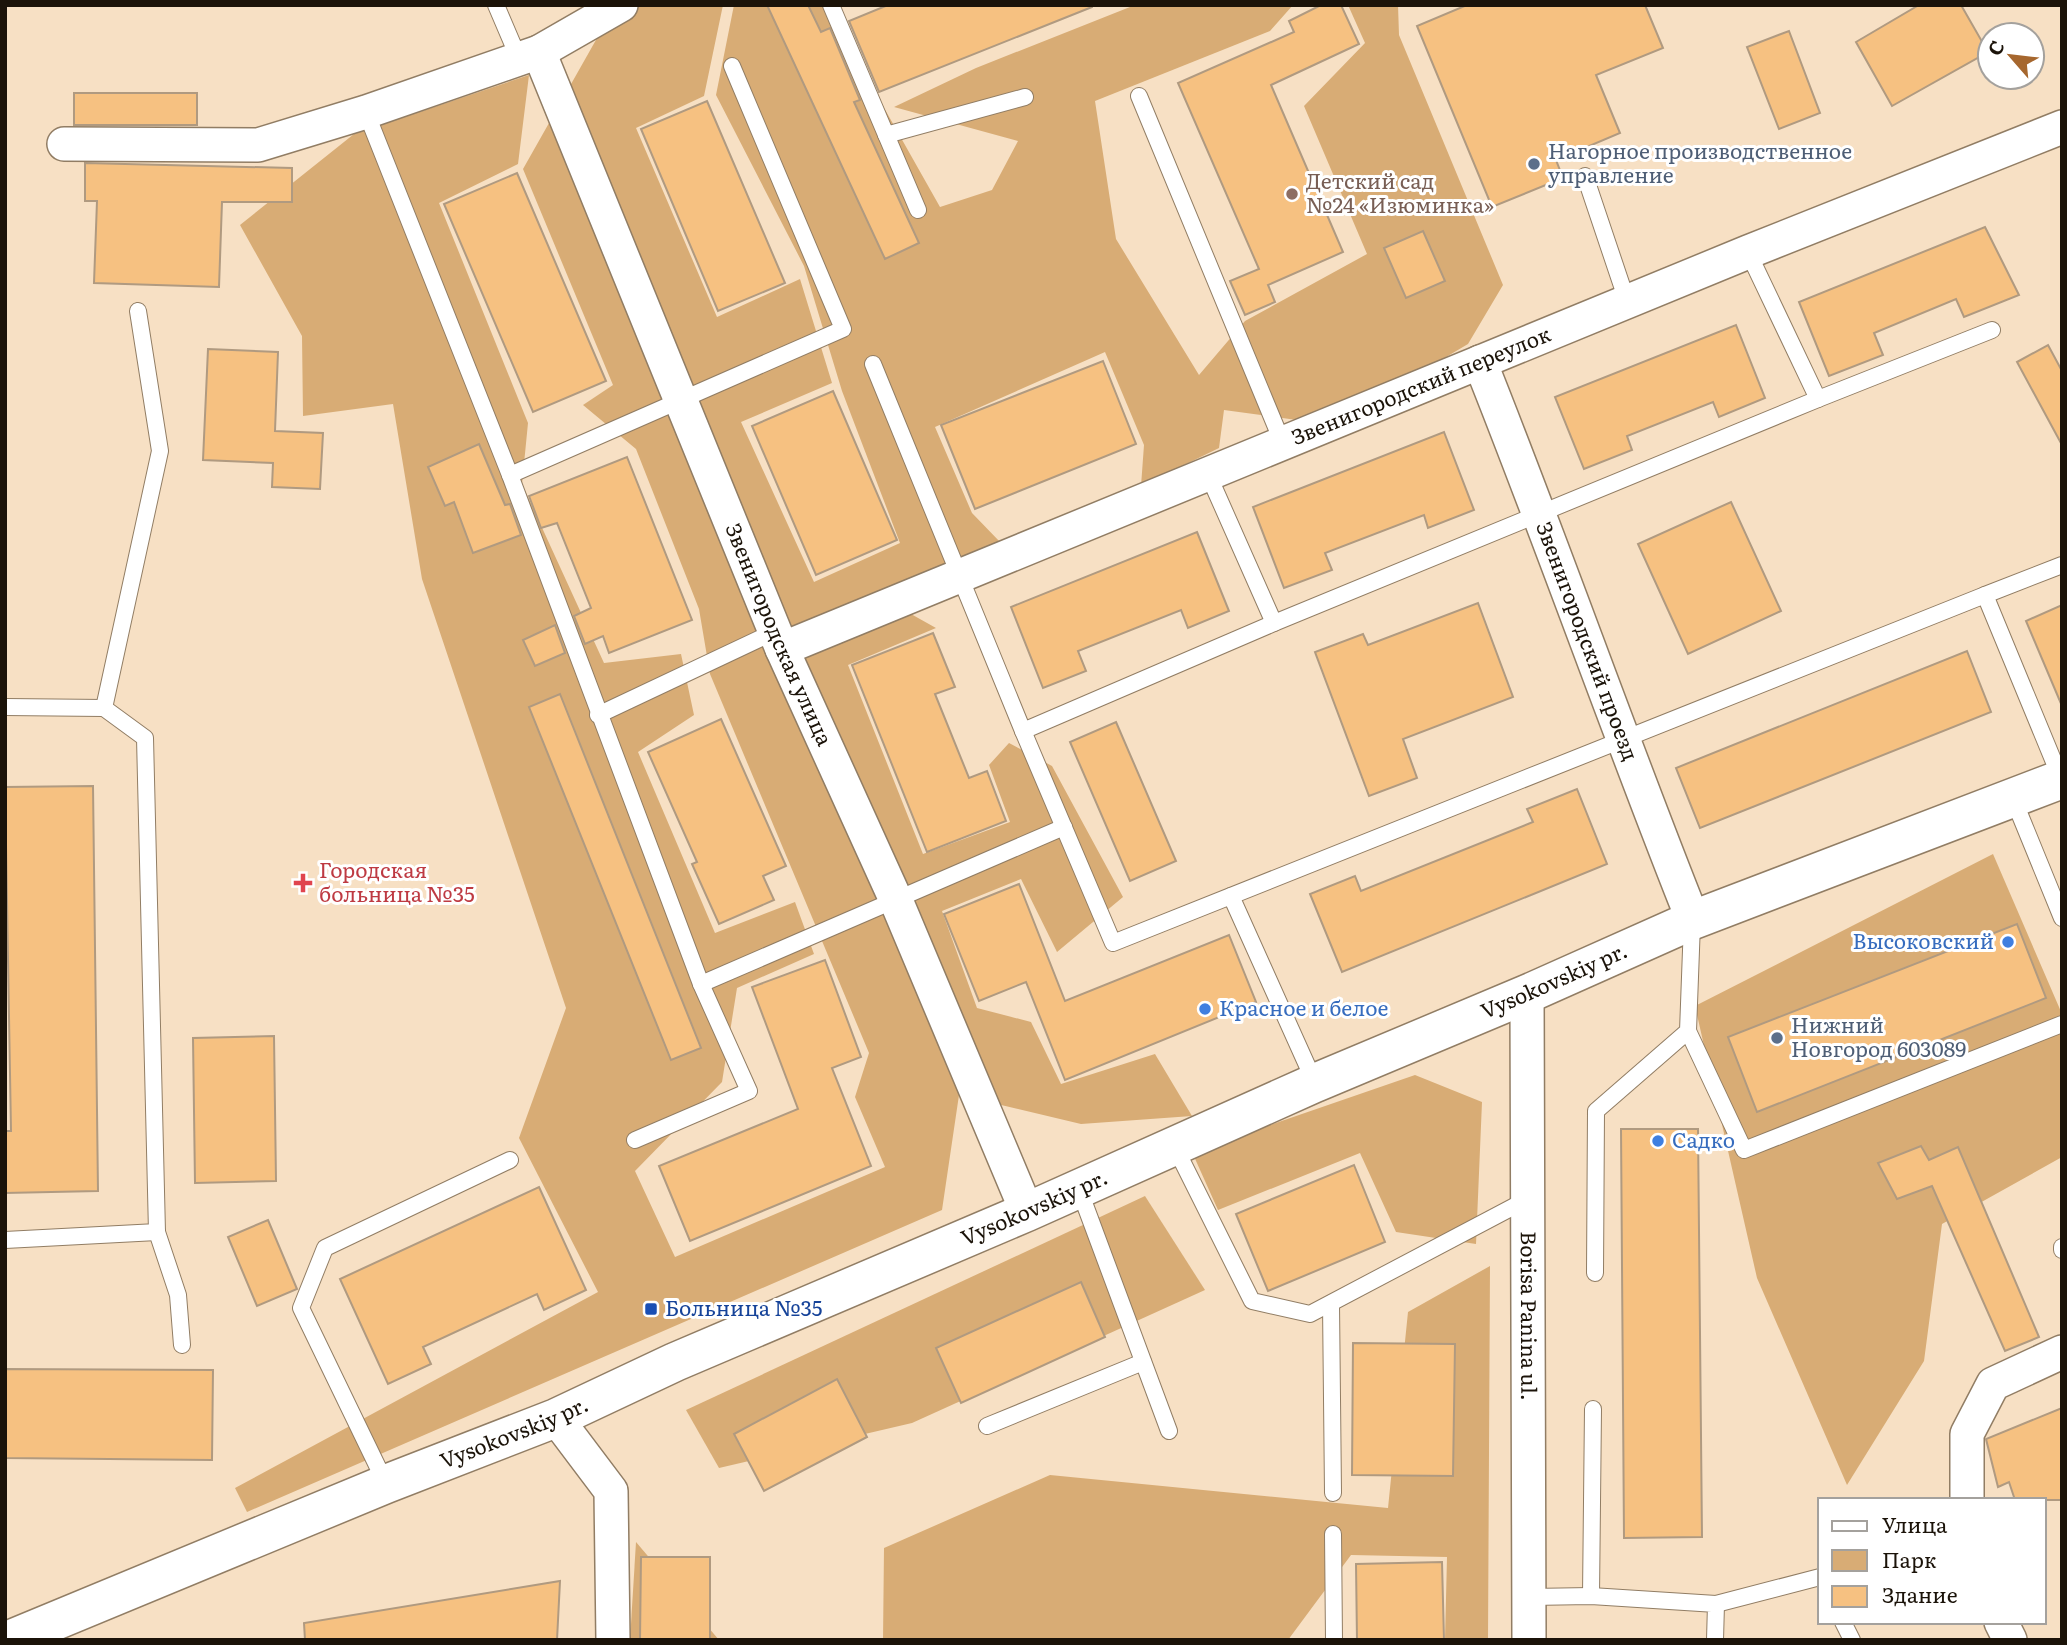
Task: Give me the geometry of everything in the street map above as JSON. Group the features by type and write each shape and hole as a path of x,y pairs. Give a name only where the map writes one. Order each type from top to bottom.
{"street":[{"path":"64,144 258,145 366,112 529,55 621,5"},
{"name":"Звенигородская улица","path":"529,55 681,402 778,640 895,898 1027,1212"},
{"name":"Звенигородский переулок","path":"778,640 961,575 1748,251 2062,127"},
{"name":"Звенигородский проезд","path":"1480,362 1541,514 1620,739 1693,920"},
{"name":"Vysokovskiy pr.","path":"9,1640 386,1483 556,1418 675,1362 1027,1212 1315,1083 1527,994 1693,920 2062,779"},
{"name":"Borisa Panina ul.","path":"1527,994 1529,1640"},
{"path":"1967,1498 1967,1434 1993,1384 2062,1352"},
{"path":"556,1418 611,1491 613,1640"},
{"path":"2002,1624 2010,1640"}],"lane":[{"path":"496,5 529,55"},
{"path":"831,5 918,210"},
{"path":"510,475 843,329 732,66"},
{"path":"1139,96 1283,444"},
{"path":"886,135 1025,97"},
{"path":"366,112 510,475 701,984 749,1091 635,1140"},
{"path":"1585,176 1627,301"},
{"path":"1748,251 1818,399"},
{"path":"104,708 160,451 138,311"},
{"path":"1023,731 1274,623 1992,330"},
{"path":"873,364 1113,943 2062,565"},
{"path":"1208,474 1274,623"},
{"path":"1985,595 2062,779"},
{"path":"598,715 778,640"},
{"path":"5,707 104,708 145,738 157,1233 178,1295 182,1345"},
{"path":"2013,798 2062,918"},
{"path":"701,984 1064,827"},
{"path":"1231,896 1315,1083"},
{"path":"1693,920 1688,1031 1744,1150 2062,1024"},
{"path":"1595,1273 1596,1111 1688,1031"},
{"path":"1175,1147 1252,1301 1310,1314 1528,1199"},
{"path":"386,1483 301,1308 324,1248 510,1160"},
{"path":"1079,1189 1169,1431"},
{"path":"5,1240 157,1233"},
{"path":"1331,1304 1333,1493"},
{"path":"987,1426 1143,1362"},
{"path":"1591,1596 1593,1409"},
{"path":"1333,1534 1334,1640"},
{"path":"1530,1597 1591,1596 1716,1604 1818,1578"},
{"path":"1715,1640 1716,1604"},
{"path":"1844,1624 1852,1640"}],"green space":[{"path":"638,5 723,5 704,96 636,128 717,317 800,279 832,383 741,422 814,582 900,543 842,391 804,266 716,95 734,5 826,5 940,207 992,190 1018,141 894,107 976,68 1135,5 1293,5 1270,31 1095,101 1116,239 1199,375 1245,321 1367,254 1304,106 1365,43 1348,5 1398,5 1399,35 1503,285 1468,344 1397,386 1304,421 1224,410 1219,448 1141,486 1144,445 1105,352 935,427 972,513 1001,543 877,595 936,628 848,665 923,854 1010,822 989,765 1009,743 1052,766 1123,897 1057,952 1021,879 942,911 977,1008 1031,1022 1061,1084 1155,1054 1192,1116 1081,1124 959,1095 942,1210 247,1512 235,1488 598,1292 519,1138 566,1008 422,579 393,404 303,416 302,336 240,225 354,134 529,75 518,164 439,203 528,423 522,484 604,663 681,654 694,715 638,752 715,933 795,902 814,954 737,988 722,1082 635,1171 675,1257 885,1167 855,1097 869,1053 710,674 699,609 636,449 583,405 613,385 523,169 605,24"},
{"path":"1993,854 2062,1014 2062,1157 1942,1224 1924,1361 1847,1485 1757,1278 1695,1006"},
{"path":"1415,1075 1482,1102 1476,1244 1396,1232 1360,1153 1218,1210 1192,1152"},
{"path":"1145,1196 1205,1290 912,1423 719,1468 686,1410"},
{"path":"1490,1266 1488,1640 1445,1640 1447,1557 1351,1555 1288,1640 883,1640 884,1548 1050,1475 1388,1508 1408,1312"},
{"path":"636,1542 719,1640 630,1640"}],"building":[{"path":"767,5 808,5 821,32 830,28 860,100 854,102 919,243 885,259"},
{"path":"888,5 1092,7 879,92 849,21"},
{"path":"1321,5 1341,5 1359,44 1271,85 1343,252 1268,285 1275,302 1245,315 1230,281 1259,269 1178,83 1294,32 1289,21"},
{"path":"1467,5 1645,5 1663,48 1596,75 1620,133 1556,160 1563,178 1492,207 1417,26"},
{"path":"1919,5 1961,5 1976,31 1976,59 1892,106 1856,42"},
{"path":"1789,31 1820,113 1779,129 1747,47"},
{"path":"74,93 197,93 197,125 74,125"},
{"path":"707,101 785,283 718,311 641,129"},
{"path":"85,163 292,168 292,202 222,202 219,287 94,283 97,201 85,201"},
{"path":"517,173 606,381 533,412 444,204"},
{"path":"1985,227 2019,295 1964,317 1956,299 1874,333 1883,355 1829,376 1799,302"},
{"path":"1423,231 1445,281 1406,298 1384,248"},
{"path":"1736,325 1765,398 1719,417 1713,402 1627,436 1632,450 1584,469 1555,397"},
{"path":"2048,345 2062,371 2062,445 2017,362"},
{"path":"208,349 278,352 275,431 323,433 320,489 272,487 273,463 203,460"},
{"path":"1103,361 1136,444 975,509 941,425"},
{"path":"833,391 897,540 816,575 752,426"},
{"path":"1444,432 1474,510 1428,528 1424,515 1325,553 1332,570 1284,588 1253,507"},
{"path":"479,444 505,505 510,504 521,535 473,553 454,502 445,506 428,467"},
{"path":"627,457 692,620 609,653 603,636 585,644 574,616 591,608 557,523 541,528 529,496"},
{"path":"1731,502 1781,611 1688,654 1638,544"},
{"path":"1197,532 1229,611 1188,628 1181,610 1078,651 1086,671 1043,688 1011,607"},
{"path":"1478,603 1513,697 1403,739 1417,778 1369,796 1315,652 1363,634 1368,645"},
{"path":"2062,605 2062,706 2026,621"},
{"path":"555,625 565,653 535,666 523,640"},
{"path":"933,633 955,687 935,694 969,778 987,771 1006,821 927,852 852,665"},
{"path":"1967,651 1991,712 1700,828 1676,768"},
{"path":"560,694 701,1048 671,1060 529,707"},
{"path":"721,719 786,866 763,876 774,900 719,924 692,864 697,862 648,752"},
{"path":"1116,722 1176,861 1130,881 1070,742"},
{"path":"93,786 98,1191 5,1193 5,1131 11,1131 5,787"},
{"path":"1577,789 1607,864 1342,972 1310,894 1355,876 1361,891 1533,822 1527,809"},
{"path":"1019,884 1065,1001 1229,935 1256,1002 1065,1080 1026,982 979,1001 944,914"},
{"path":"2017,924 2046,998 1757,1112 1728,1037"},
{"path":"825,960 861,1057 832,1068 871,1166 690,1241 659,1166 798,1109 752,987"},
{"path":"274,1036 276,1181 195,1183 193,1038"},
{"path":"1621,1129 1698,1129 1702,1537 1624,1538"},
{"path":"1921,1146 1929,1160 1958,1147 2039,1337 2005,1351 1932,1186 1897,1199 1878,1163"},
{"path":"1354,1165 1385,1242 1268,1291 1236,1214"},
{"path":"539,1187 586,1290 544,1310 537,1294 423,1347 431,1364 388,1384 340,1279"},
{"path":"268,1220 297,1289 257,1306 228,1237"},
{"path":"1081,1282 1105,1337 961,1403 936,1348"},
{"path":"1353,1343 1455,1344 1453,1476 1352,1475"},
{"path":"5,1369 213,1370 212,1460 5,1458"},
{"path":"837,1379 867,1437 764,1491 734,1434"},
{"path":"2062,1408 2062,1500 2014,1498 2009,1482 1998,1487 1986,1439"},
{"path":"641,1557 710,1557 710,1640 640,1640"},
{"path":"1442,1562 1444,1640 1357,1640 1356,1564"},
{"path":"560,1581 557,1640 305,1640 304,1623"}],"place":[{"name":"Нагорное производственное управление","path":"1534,164"},
{"name":"Детский сад №24 «Изюминка»","path":"1292,194"},
{"name":"Городская больница №35","path":"303,883"},
{"name":"Высоковский","path":"2008,942"},
{"name":"Красное и белое","path":"1205,1009"},
{"name":"Нижний Новгород 603089","path":"1777,1038"},
{"name":"Садко","path":"1658,1141"},
{"name":"Больница №35","path":"651,1309"}]}
